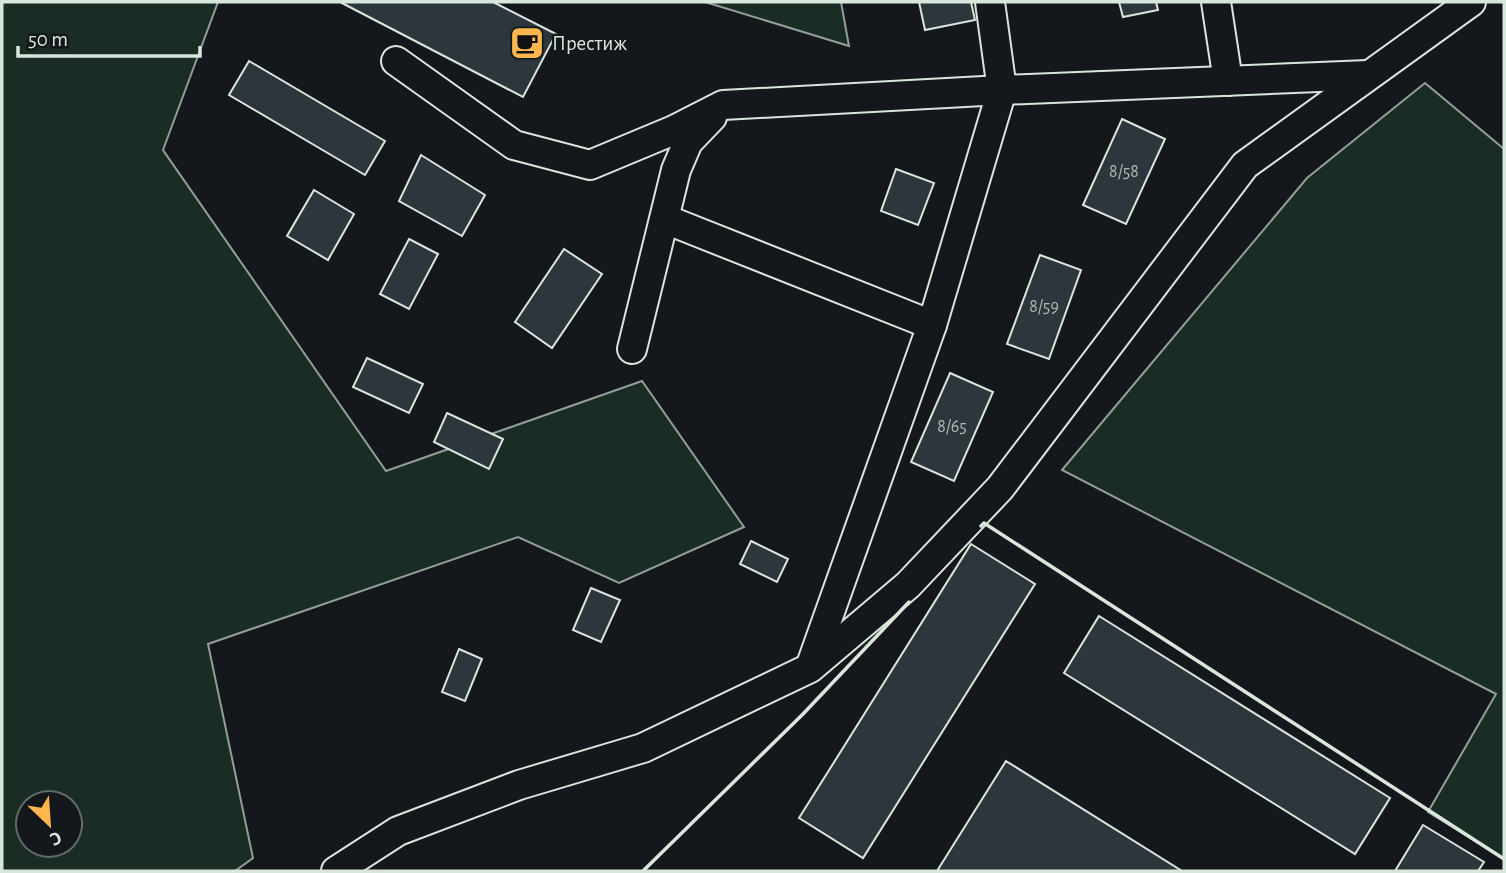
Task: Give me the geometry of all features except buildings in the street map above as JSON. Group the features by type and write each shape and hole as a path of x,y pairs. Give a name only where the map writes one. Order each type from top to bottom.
{"street":[{"path":"810,668 932,325 1002,90 990,2"},
{"path":"1216,2 1228,81"},
{"path":"336,871 398,831 519,785 643,748 810,668 908,585 1000,488 1245,164 1471,2"},
{"path":"396,61 514,145 590,166 674,130 723,105 1368,75"},
{"path":"632,349 676,170 688,142 723,105"},
{"path":"666,219 932,325"}],"green space":[{"path":"2,2 218,2 163,150 386,471 642,381 744,527 619,583 518,537 208,644 253,858 235,871 2,871"},
{"path":"705,2 841,2 849,46"},
{"path":"1425,83 1504,149 1504,859 1428,812 1496,694 1062,470 1307,178"}],"wall":[{"path":"981,526 984,523 1504,859"},
{"path":"643,871 803,714 909,602"}],"place":[{"name":"Престиж","path":"527,43"}]}
